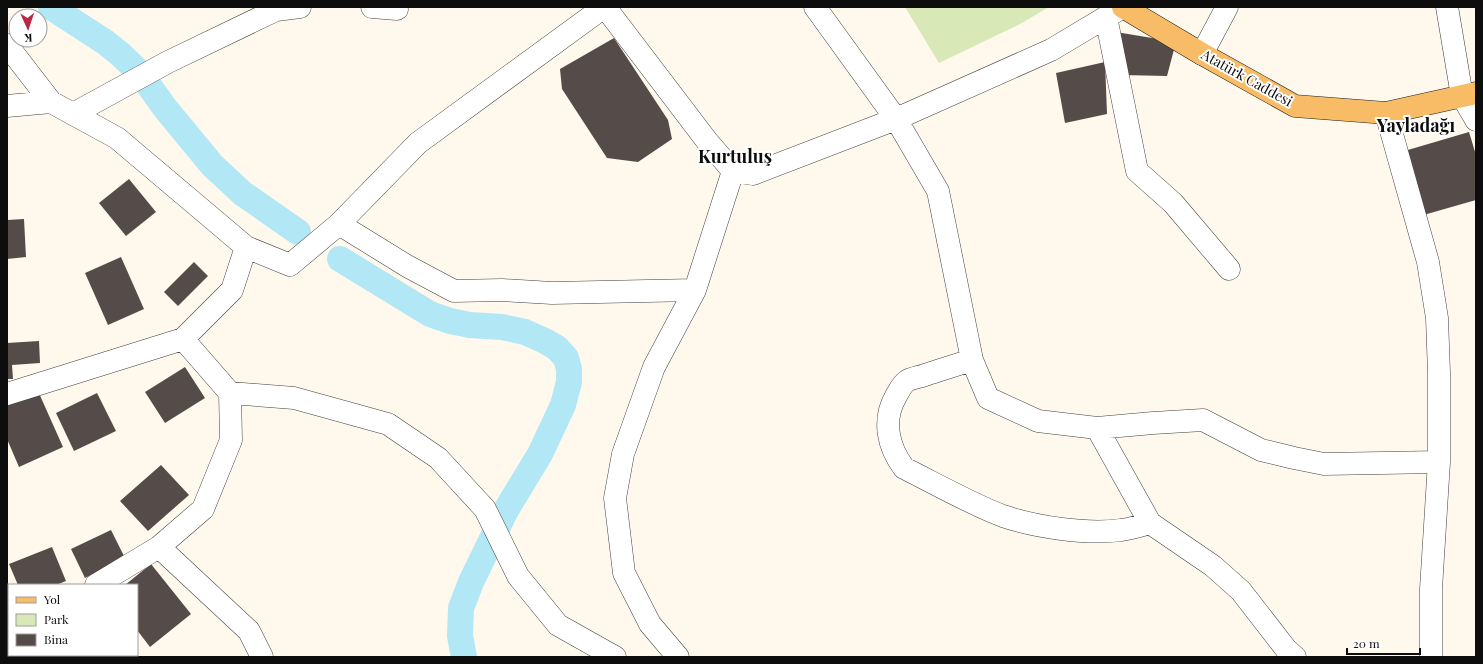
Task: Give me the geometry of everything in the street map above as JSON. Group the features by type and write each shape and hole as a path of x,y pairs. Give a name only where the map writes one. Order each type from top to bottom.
{"main road":[{"name":"Atatürk Caddesi","path":"1117,10 1202,54 1295,106 1386,113 1469,94"}],"street":[{"path":"72,114 168,62 276,10 300,7"},
{"path":"372,7 396,9"},
{"path":"7,45 51,102 117,138 246,247 290,265 339,224 418,143 605,7 707,141 734,171 753,174 896,119 1051,50 1117,10 1137,171 1173,203 1230,269"},
{"path":"815,7 896,119 938,191 972,360 988,398 1038,421 1097,428 1203,420 1260,450 1324,464 1439,462"},
{"path":"1202,54 1227,7"},
{"path":"1447,7 1476,120"},
{"path":"7,106 51,102"},
{"path":"1386,113 1428,262 1437,318 1440,373 1439,462 1431,589 1432,657"},
{"path":"678,657 650,624 624,573 615,498 623,454 654,367 695,290 734,171"},
{"path":"339,224 407,266 454,291 502,290 552,294 695,290"},
{"path":"7,394 183,339 232,290 246,247"},
{"path":"98,584 159,547 203,509 231,440 230,393 183,339"},
{"path":"972,360 907,381 900,390 890,410 888,435 891,447 904,468 988,510 1023,522 1098,532 1121,530 1150,523"},
{"path":"230,393 294,398 388,424 438,458 486,509 518,576 558,626 615,657"},
{"path":"1097,428 1150,523 1213,566 1241,591 1286,648 1296,657"},
{"path":"159,547 249,631 262,657"}],"green space":[{"path":"905,7 1049,7 1020,24 939,63"}],"building":[{"path":"1116,32 1176,42 1167,76 1121,75"},
{"path":"614,38 668,120 672,139 638,162 607,158 562,89 560,69"},
{"path":"1105,62 1107,114 1065,123 1056,73"},
{"path":"1469,132 1476,155 1476,200 1420,216 1401,152"},
{"path":"129,179 156,212 126,236 99,203"},
{"path":"24,219 26,257 7,259 7,220"},
{"path":"121,257 144,309 108,325 85,273"},
{"path":"194,262 208,276 178,306 164,292"},
{"path":"39,341 40,363 12,365 13,379 7,379 7,343"},
{"path":"185,367 205,398 165,423 145,392"},
{"path":"38,391 63,447 19,467 7,439 7,405"},
{"path":"97,393 116,431 74,451 56,413"},
{"path":"161,465 189,495 148,531 120,501"},
{"path":"111,530 125,558 85,578 71,549"},
{"path":"52,547 66,581 58,584 18,584 9,564"},
{"path":"151,564 191,614 150,647 138,631 138,584 126,584"},
{"path":"7,621 8,656 36,656 7,657"}],"waterway":[{"path":"51,7 105,42 120,54 140,73 165,108 212,165 242,193 298,232"},
{"path":"340,259 430,314 450,321 470,325 502,327 525,332 557,348 566,358 569,369 569,382 563,405 540,454 506,510 471,582 461,608 460,636 464,657"}],"district":[{"name":"Yayladağı","path":"1416,126"},
{"name":"Kurtuluş","path":"735,157"}]}
